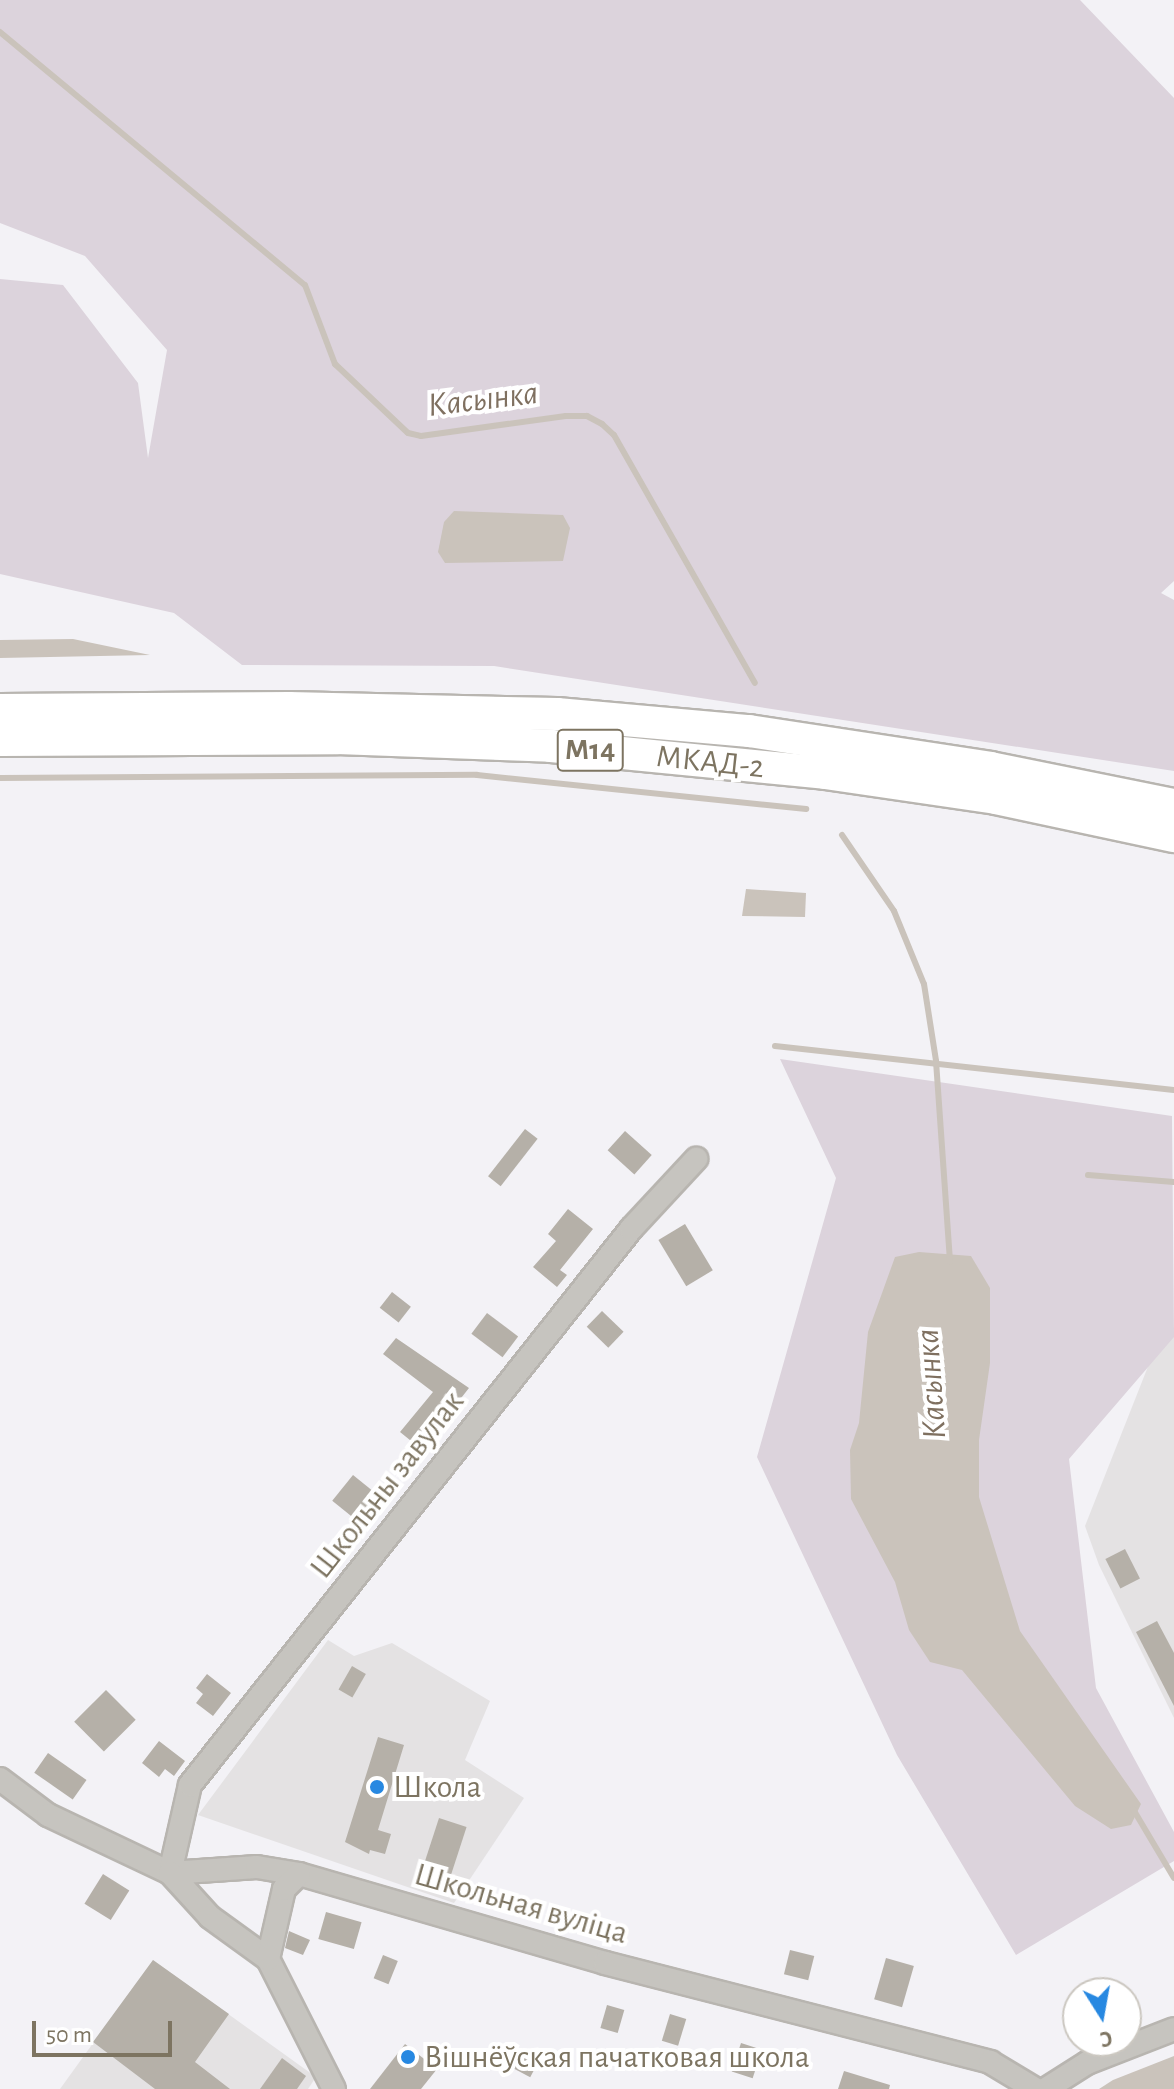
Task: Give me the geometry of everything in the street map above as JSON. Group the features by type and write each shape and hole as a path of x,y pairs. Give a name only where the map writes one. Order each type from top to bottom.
{"highway":[{"name":"М14","path":"0,710 289,708 557,714 749,731 990,768 1174,805"},
{"name":"МКАД-2","path":"0,740 337,738 551,746 840,775 996,798 1174,836"}],"street":[{"name":"Школьны завулак","path":"170,1873 190,1785 631,1229 696,1159"},
{"name":"Школьная вуліца","path":"0,1779 48,1815 170,1873 257,1867 299,1874 605,1963 990,2062 1035,2089"},
{"path":"170,1873 210,1917 268,1959 334,2089"},
{"path":"268,1959 284,1889 299,1874"},
{"path":"1046,2089 1087,2063 1174,2029"}],"shaded area":[{"path":"0,0 1080,0 1174,98 1174,581 1161,593 1174,600 1174,771 494,666 242,665 174,613 0,574 0,279 63,285 138,383 148,458 167,350 85,256 0,223"},
{"path":"780,1059 1172,1116 1174,1337 1069,1459 1096,1688 1174,1832 1174,1861 1016,1955 897,1755 757,1457 836,1178"},
{"path":"1164,1326 1174,1327 1174,1718 1099,1565 1085,1526"},
{"path":"328,1640 354,1656 392,1643 490,1701 465,1760 524,1798 454,1903 198,1815"},
{"path":"153,1960 316,2077 308,2089 60,2089"}],"water":[{"path":"454,511 563,515 570,528 563,561 445,563 438,552 444,522"},
{"path":"73,639 150,655 0,658 0,640"},
{"path":"746,889 806,893 805,917 742,916"},
{"path":"919,1252 971,1256 990,1288 990,1363 979,1440 979,1497 1020,1631 1141,1804 1131,1825 1111,1829 1075,1806 962,1670 930,1662 909,1630 895,1582 851,1499 850,1450 859,1423 868,1332 895,1257"},
{"path":"1174,2056 1174,2089 1099,2089 1113,2080"}],"building":[{"path":"525,1129 538,1139 501,1186 488,1176"},
{"path":"625,1131 652,1155 634,1174 608,1150"},
{"path":"568,1209 593,1229 560,1270 567,1275 557,1287 533,1267 556,1241 548,1234"},
{"path":"685,1224 713,1270 686,1286 658,1240"},
{"path":"392,1292 411,1307 399,1323 380,1308"},
{"path":"602,1311 624,1332 608,1348 587,1327"},
{"path":"487,1313 518,1336 502,1357 471,1334"},
{"path":"396,1338 469,1388 421,1449 400,1432 433,1392 383,1354"},
{"path":"353,1475 385,1501 364,1526 332,1501"},
{"path":"1125,1549 1140,1578 1120,1588 1105,1559"},
{"path":"1157,1621 1174,1653 1174,1706 1136,1632"},
{"path":"352,1666 366,1674 352,1697 338,1689"},
{"path":"207,1674 231,1693 213,1716 196,1703 203,1694 196,1688"},
{"path":"106,1690 136,1720 104,1752 74,1722"},
{"name":"Школа","path":"378,1737 404,1745 378,1830 391,1834 385,1854 370,1850 369,1854 345,1842"},
{"path":"159,1741 185,1761 174,1776 165,1769 159,1777 142,1763"},
{"path":"48,1753 87,1780 73,1800 34,1773"},
{"path":"439,1818 467,1827 451,1875 424,1866"},
{"path":"103,1874 129,1890 111,1920 84,1904"},
{"path":"326,1912 362,1922 354,1949 318,1939"},
{"path":"289,1931 310,1940 303,1955 285,1948"},
{"path":"790,1950 814,1956 808,1980 784,1974"},
{"path":"383,1955 398,1961 388,1984 374,1978"},
{"path":"886,1958 914,1966 902,2007 874,1999"},
{"path":"153,1960 229,2014 195,2062 230,2089 155,2089 93,2042"},
{"path":"607,2005 624,2010 618,2033 600,2028"},
{"path":"670,2014 686,2019 678,2046 662,2041"},
{"path":"741,2043 762,2050 753,2078 732,2072"},
{"name":"Вішнёўская пачатковая школа","path":"405,2044 437,2069 421,2089 370,2089"},
{"path":"509,2049 537,2064 530,2077 502,2062"},
{"path":"282,2058 306,2076 297,2089 260,2089"},
{"path":"844,2071 890,2085 889,2089 838,2089"}],"waterway":[{"name":"Касынка","path":"0,32 305,285 335,364 408,433 421,436 566,416 587,416 602,424 614,435 755,683"},
{"path":"0,778 477,775 806,809"},
{"name":"Касынка","path":"842,835 894,911 924,984 936,1061 950,1262"},
{"path":"775,1046 1174,1090"},
{"path":"1088,1175 1174,1182"},
{"name":"Касынка","path":"1133,1809 1174,1878"}],"place":[{"name":"Школа","path":"377,1787"},
{"name":"Вішнёўская пачатковая школа","path":"408,2057"}]}
